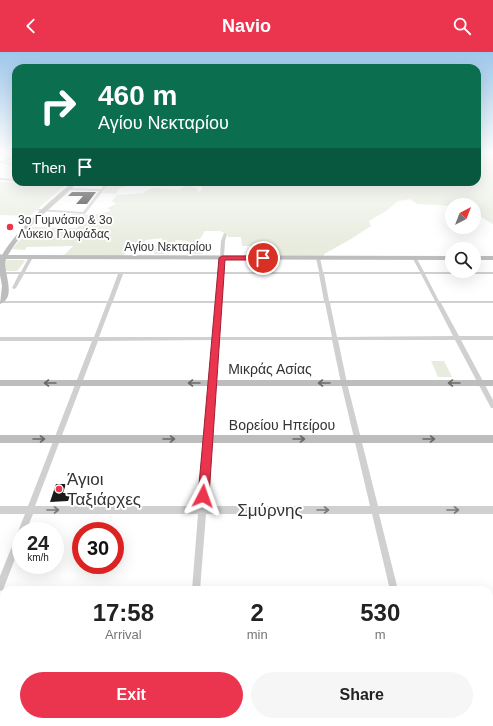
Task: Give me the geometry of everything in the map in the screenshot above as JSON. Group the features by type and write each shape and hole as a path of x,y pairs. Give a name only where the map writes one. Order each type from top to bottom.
{"street":[{"path":"0,302 4,296 5,285 0,266 1,256 42,211 70,186"},
{"path":"82,186 101,190"},
{"path":"42,211 84,213 104,186"},
{"path":"196,586 211,383 220,302 223,241 225,234"},
{"path":"14,288 30,258 34,256 64,255"},
{"name":"Αγίου Νεκταρίου","path":"1,256 30,258 445,258"},
{"path":"318,258 344,383 393,586"},
{"path":"415,258 493,406"},
{"path":"481,258 493,258"},
{"path":"1,273 493,273"},
{"path":"25,522 121,273"},
{"path":"0,284 0,302"},
{"path":"0,302 493,302"},
{"path":"0,339 493,338"},
{"name":"Μικράς Ασίας","path":"0,383 493,382"},
{"name":"Βορείου Ηπείρου","path":"0,439 493,439"},
{"name":"Σμύρνης","path":"0,510 493,510"},
{"path":"0,586 12,556"}],"shaded area":[{"path":"0,183 12,183 12,186 64,186 30,216 0,215"},
{"path":"481,183 493,183 493,224 481,217 481,198 445,198 445,206 417,204 410,199 398,201 386,211 369,221 371,226 324,254 324,256 254,256 251,246 242,246 241,237 228,237 227,234 220,231 205,231 200,239 203,254 186,254 189,250 187,241 176,240 171,250 164,250 164,254 154,254 156,245 162,244 162,238 146,240 140,246 128,246 123,257 64,255 73,246 27,247 25,250 12,249 32,227 77,228 82,216 71,215 72,214 94,215 111,211 107,208 116,204 112,201 117,195 146,193 144,192 153,188 179,190 183,187 189,186 196,188 198,192 202,190 202,187 200,186 481,186"},
{"path":"107,186 128,186 119,188 116,194 102,193"},
{"path":"6,260 25,261 17,271 5,271"},
{"path":"431,361 444,361 452,377 438,377"}],"building":[{"path":"72,192 96,192 87,204 76,204 83,196 68,196"},
{"name":"Άγιοι Ταξιάρχες","path":"56,484 66,484 63,493 71,493 68,501 50,502"}],"place":[{"name":"3ο Γυμνάσιο & 3ο Λύκειο Γλυφάδας","path":"10,227"},
{"name":"Άγιοι Ταξιάρχες","path":"59,489"}],"route":[{"path":"203,496 211,383 220,302 222,258 263,258"}]}
